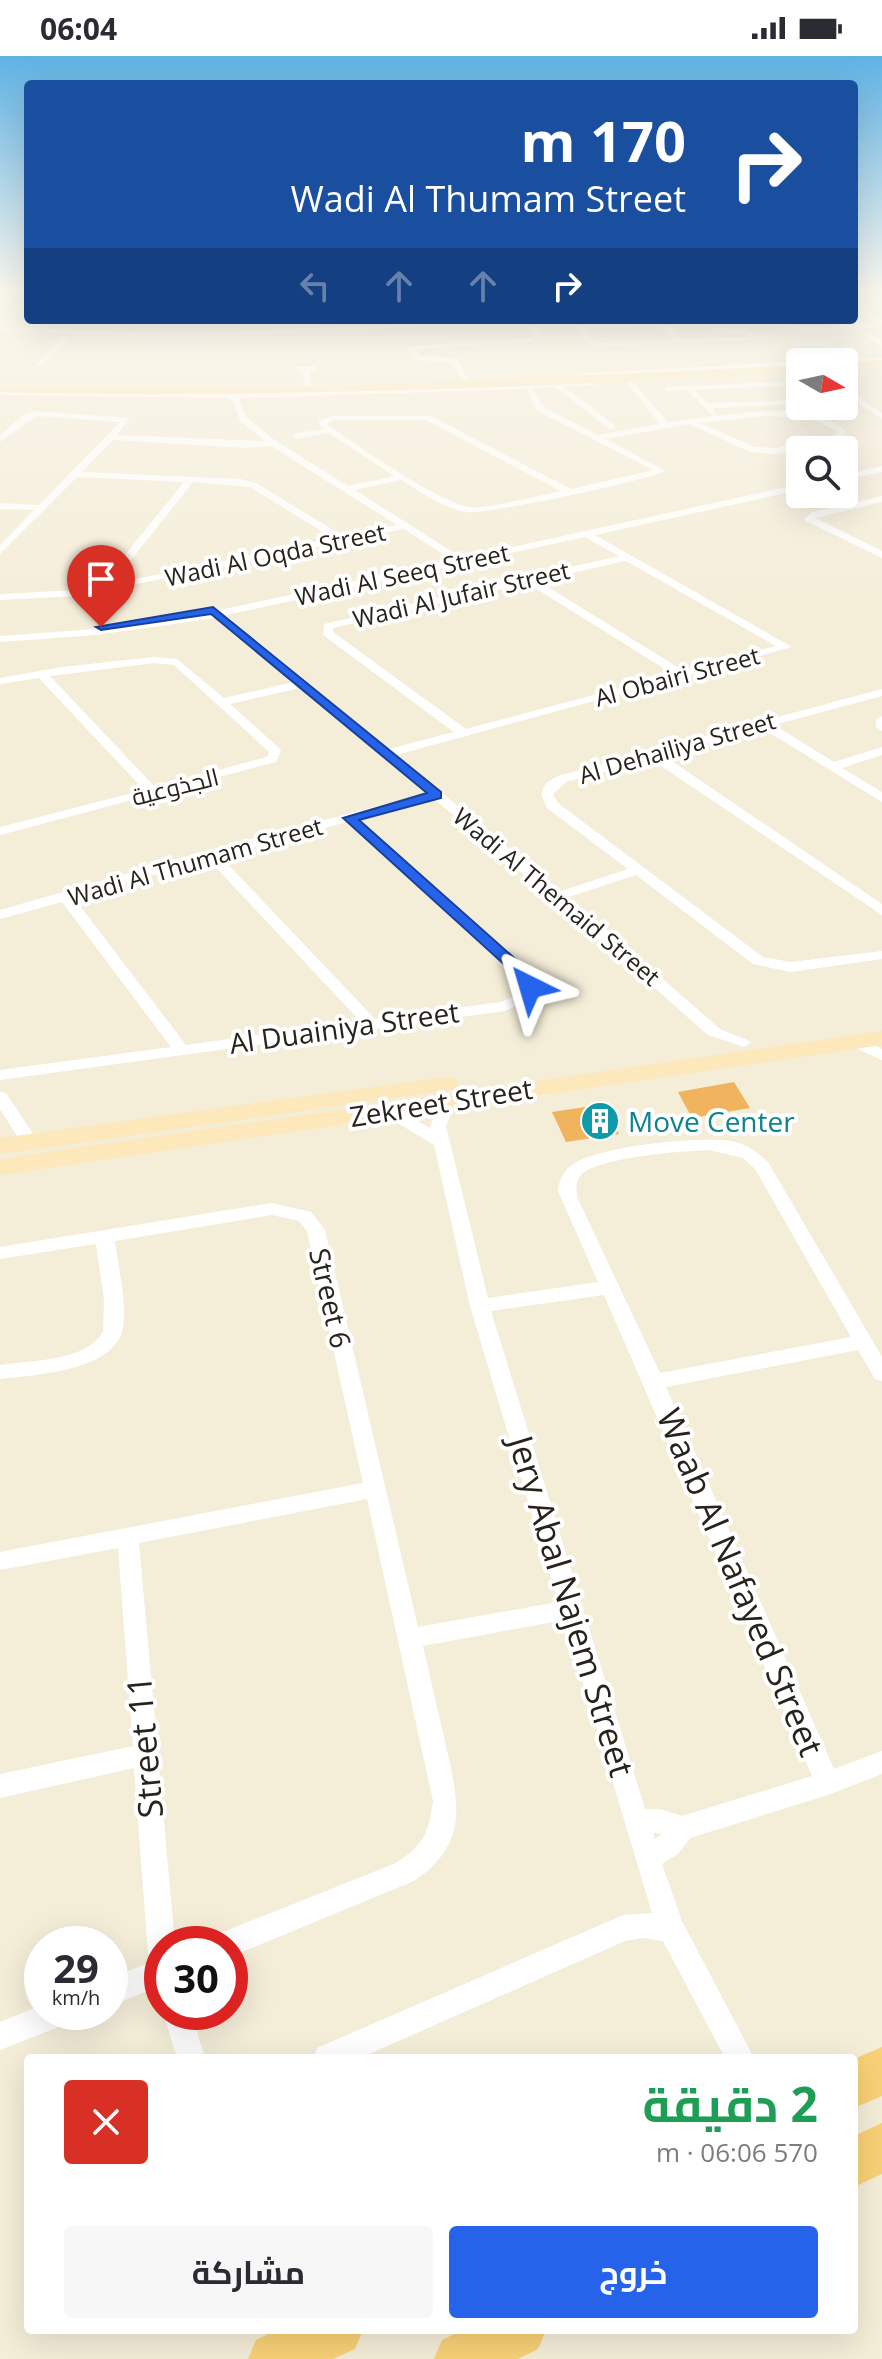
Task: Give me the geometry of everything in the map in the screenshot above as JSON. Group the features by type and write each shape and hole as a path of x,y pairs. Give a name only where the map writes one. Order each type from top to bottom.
{"main road":[{"name":"Zekreet Street","path":"1,1153 30,1143 713,1040 744,1042 882,1020"},
{"name":"Zekreet Street","path":"1,1153 386,1111 882,1038"},
{"path":"858,2082 882,2071"},
{"path":"858,2160 882,2148"},
{"path":"275,2359 328,2334"},
{"path":"461,2359 511,2334"}],"street":[{"path":"234,400 243,419 273,443 458,560"},
{"path":"535,400 539,408 661,471 570,492 470,510 459,508 404,477 321,423 333,418 428,418 570,492"},
{"path":"577,427 609,424 578,400"},
{"path":"644,400 665,424"},
{"path":"701,400 719,419"},
{"path":"706,406 786,403"},
{"path":"858,404 882,417"},
{"path":"0,439 35,413 127,420 0,551"},
{"path":"598,438 690,421 811,415 843,432 835,439 768,452 753,450 690,421"},
{"path":"296,436 330,430"},
{"path":"112,437 247,445 273,443"},
{"path":"858,473 882,467"},
{"path":"75,474 241,482 253,485 342,540"},
{"path":"349,489 404,477"},
{"path":"118,586 114,578 190,480"},
{"name":"Wadi Al Seeq Street","path":"0,637 96,632 215,612 786,488"},
{"path":"858,504 882,499"},
{"path":"0,506 42,508"},
{"path":"842,508 815,514 809,519 882,555"},
{"name":"Wadi Al Oqda Street","path":"0,597 78,593 406,526"},
{"name":"Al Obairi Street","path":"386,754 786,647 584,532"},
{"name":"Wadi Al Jufair Street","path":"462,732 327,633 327,629 342,621 625,558"},
{"path":"120,570 135,583"},
{"path":"527,579 683,675"},
{"name":"Wadi Al Themaid Street","path":"215,612 559,896 713,1040"},
{"name":"الجذوعية","path":"0,681 41,673 170,661 182,665 224,702 274,747 275,755 259,764 5,830"},
{"path":"41,673 153,792"},
{"path":"224,702 302,684"},
{"name":"Al Dehailiya Street","path":"882,692 562,779 551,786 547,794 552,805 758,961 791,967 882,955"},
{"path":"882,720 882,727"},
{"path":"762,723 882,798"},
{"path":"832,767 882,751"},
{"path":"653,754 882,911"},
{"name":"Wadi Al Thumam Street","path":"0,915 211,854 436,795"},
{"path":"0,815 5,830"},
{"name":"Al Duainiya Street","path":"0,1075 505,1006 522,998 530,987 525,975 350,818"},
{"path":"211,854 371,1024"},
{"path":"559,896 636,871"},
{"path":"66,897 181,1049"},
{"path":"855,1042 882,1055"},
{"path":"0,1097 30,1143"},
{"name":"Jery Abal Najem Street","path":"458,1099 440,1117 440,1141 480,1306 671,1928 738,2054"},
{"path":"386,1111 440,1141"},
{"path":"1,1153 16,1122"},
{"name":"Waab Al Nafayed Street","path":"828,1783 654,1382 569,1199 566,1191 570,1175 596,1160 710,1143 744,1149 758,1160 882,1374"},
{"name":"Street 6","path":"0,1253 272,1209 295,1212 312,1223 376,1489 446,1801 446,1818 432,1850 405,1872 248,1936"},
{"path":"0,1372 92,1356 107,1345 114,1330 105,1238"},
{"path":"480,1306 610,1287"},
{"name":"Waab Al Nafayed Street","path":"654,1382 863,1342"},
{"path":"0,1561 128,1539 376,1489"},
{"name":"Street 11","path":"128,1539 159,1926"},
{"path":"408,1639 573,1609"},
{"path":"0,1786 144,1755"},
{"path":"637,1821 660,1821 682,1828 828,1783 882,1762"},
{"path":"649,1857 669,1845 682,1828"},
{"path":"336,2054 624,1928 643,1925 671,1928"},
{"path":"0,2036 24,2027"},
{"path":"182,2030 190,2054"}],"building":[{"path":"734,1082 750,1108 692,1118 678,1092"},
{"path":"605,1104 619,1134 566,1142 552,1112"}],"place":[{"name":"Move Center","path":"600,1121"}],"route":[{"path":"101,627 213,610 436,795 350,818 525,975 530,987"}]}
